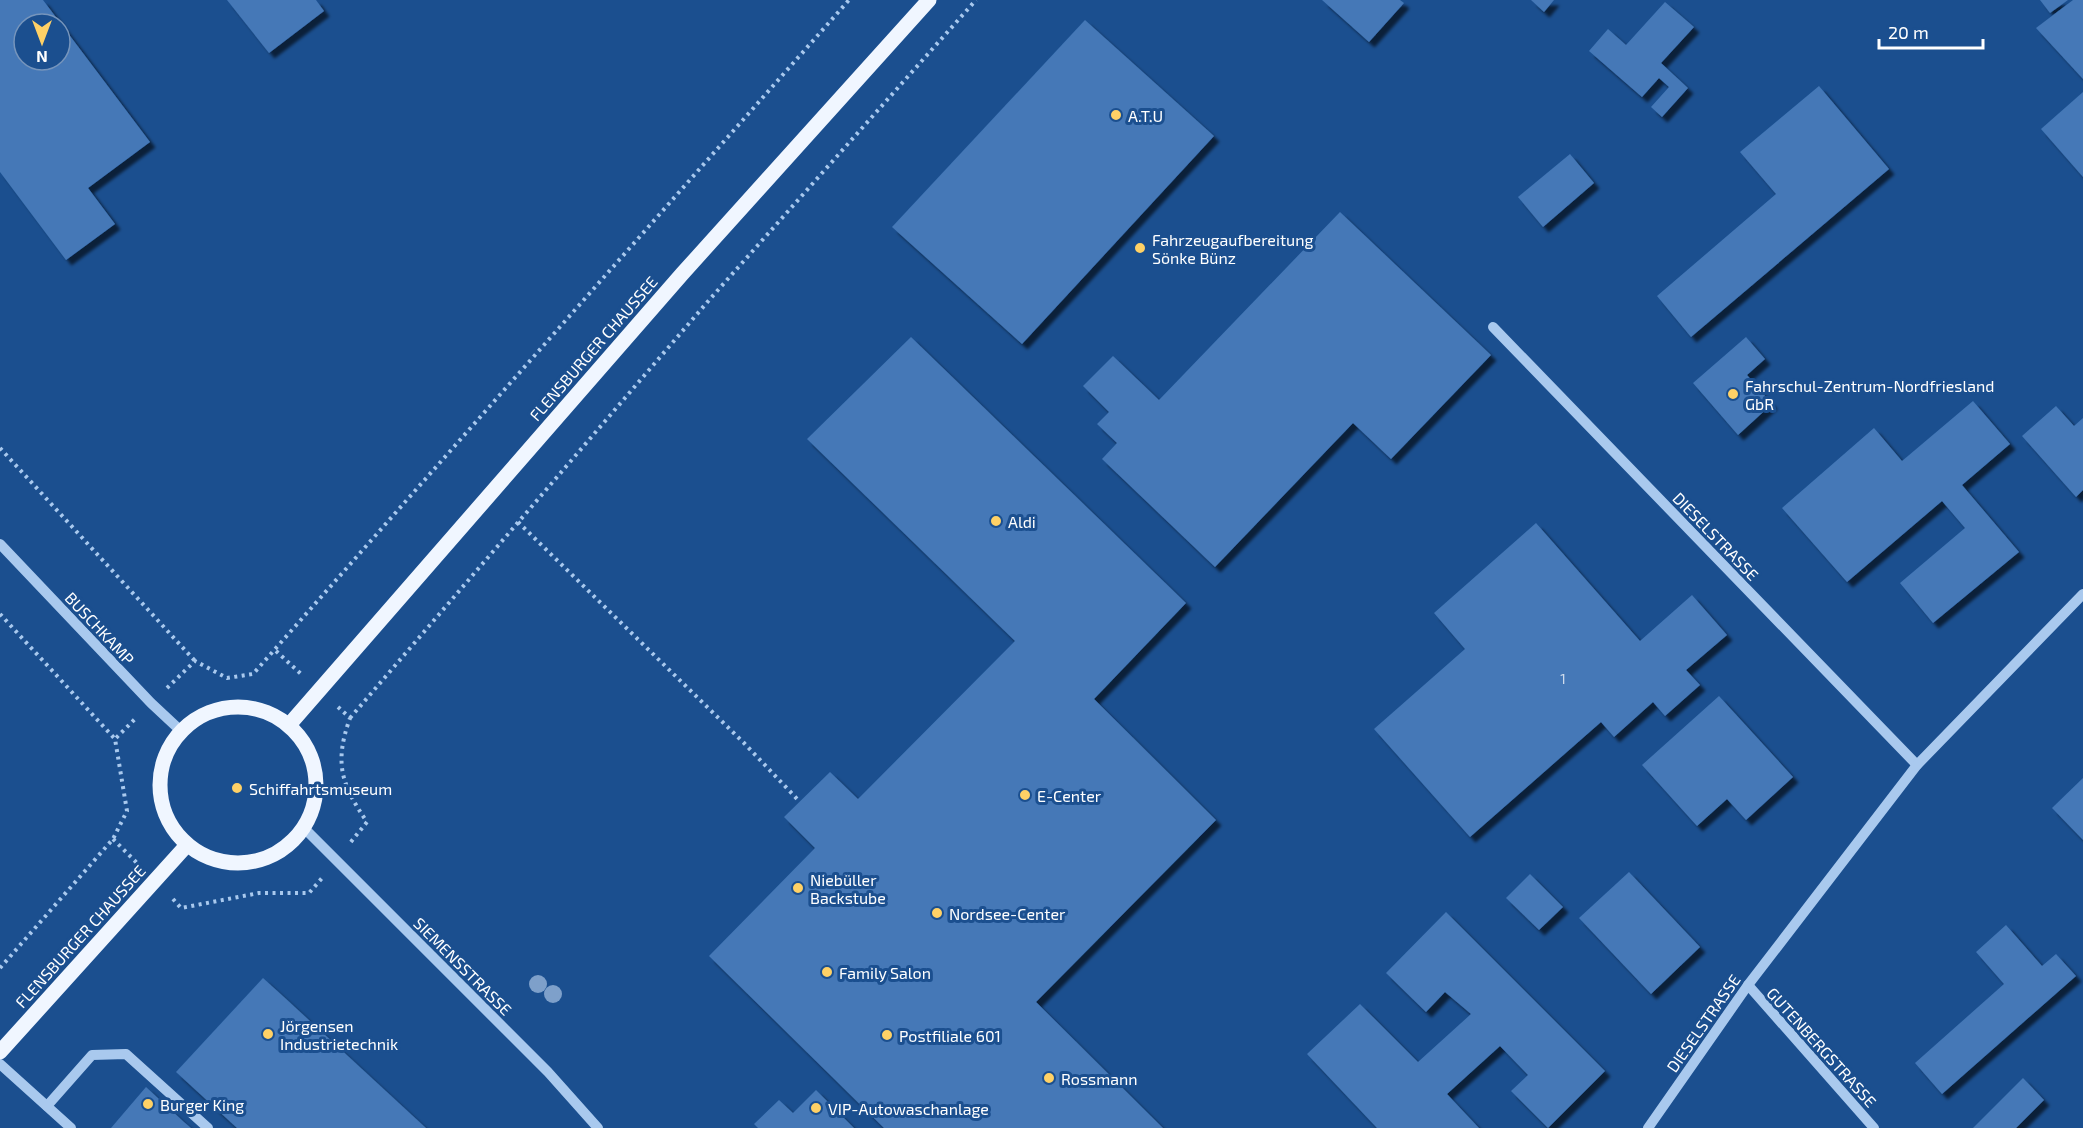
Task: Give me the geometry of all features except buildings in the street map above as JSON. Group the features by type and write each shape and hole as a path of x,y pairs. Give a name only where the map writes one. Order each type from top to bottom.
{"main road":[{"name":"FLENSBURGER CHAUSSEE","path":"289,725 682,274 930,0"},
{"path":"230,707 248,707 270,713 289,725 306,746 316,779 312,810 304,828 291,842 270,857 247,863 228,863 209,858 187,845 165,815 161,797 160,775 168,749 181,730 196,718 213,710 230,707"},
{"name":"FLENSBURGER CHAUSSEE","path":"0,1052 187,845"}],"street":[{"name":"DIESELSTRASSE","path":"1493,327 1917,765"},
{"name":"BUSCHKAMP","path":"0,544 151,703 181,730"},
{"name":"DIESELSTRASSE","path":"1648,1128 1748,985 1917,765 2083,594"},
{"name":"SIEMENSSTRASSE","path":"304,828 548,1072 598,1128"},
{"name":"GUTENBERGSTRASSE","path":"1748,985 1874,1128"},
{"path":"47,1106 92,1055 126,1054 208,1128"},
{"path":"0,1064 71,1128"}],"path":[{"path":"0,448 195,661 227,678 253,674 276,651 849,0"},
{"path":"113,839 181,908 259,893 309,893 367,822 346,791 340,765 344,735 350,718 710,299 976,0"},
{"path":"518,522 744,743 800,802"},
{"path":"0,614 115,739 127,811 113,839 0,968"},
{"path":"276,651 350,718"},
{"path":"115,739 195,661"}],"place":[{"name":"A.T.U","path":"1116,115"},
{"name":"Fahrzeugaufbereitung Sönke Bünz","path":"1140,248"},
{"name":"Fahrschul-Zentrum-Nordfriesland GbR","path":"1733,394"},
{"name":"Aldi","path":"996,521"},
{"name":"Schiffahrtsmuseum","path":"237,788"},
{"name":"E-Center","path":"1025,795"},
{"name":"Niebüller Backstube","path":"798,888"},
{"name":"Nordsee-Center","path":"937,913"},
{"name":"Family Salon","path":"827,972"},
{"name":"Jörgensen Industrietechnik","path":"268,1034"},
{"name":"Postfiliale 601","path":"887,1035"},
{"name":"Rossmann","path":"1049,1078"},
{"name":"Burger King","path":"148,1104"},
{"name":"VIP-Autowaschanlage","path":"816,1108"}]}
